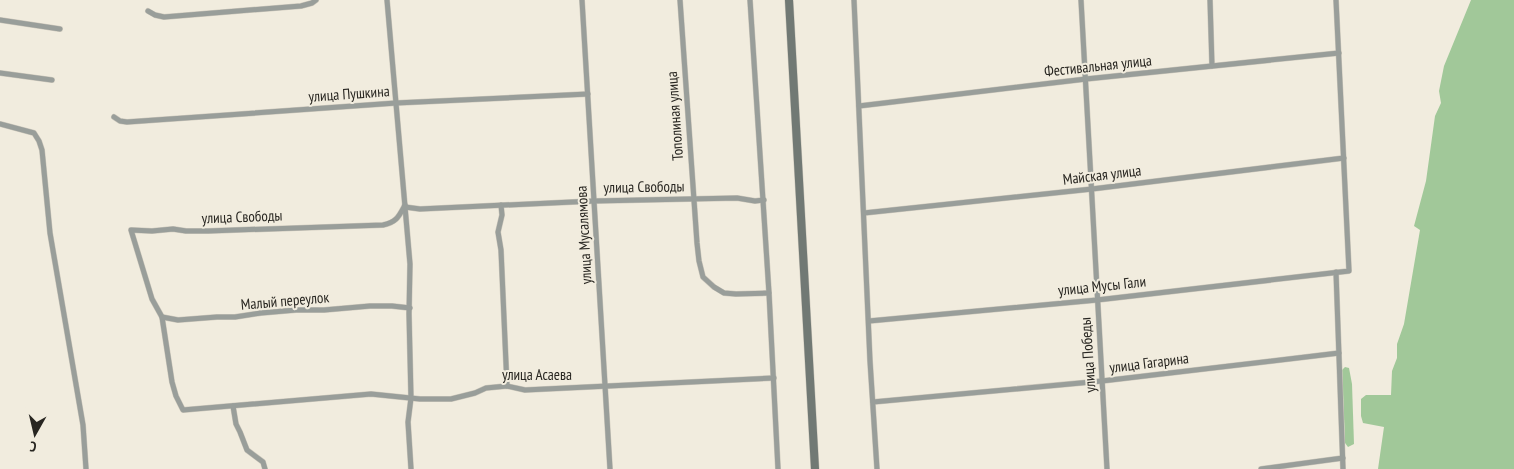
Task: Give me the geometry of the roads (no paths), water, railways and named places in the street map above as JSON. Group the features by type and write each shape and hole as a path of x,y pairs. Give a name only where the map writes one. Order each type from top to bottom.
{"main road":[{"path":"789,0 815,469"}],"street":[{"path":"148,11 164,17 301,6 316,0"},
{"path":"387,0 410,264 411,398 408,422 411,469"},
{"name":"улица Мусалямова","path":"582,0 610,469"},
{"name":"Тополиная улица","path":"680,0 699,261 703,278 724,293 769,293"},
{"path":"750,0 764,200 778,469"},
{"path":"854,0 872,402 877,469"},
{"name":"улица Победы","path":"1081,0 1107,469"},
{"path":"1210,0 1212,66"},
{"path":"1336,0 1348,270 1336,272 1343,469"},
{"path":"0,20 60,29"},
{"name":"Фестивальная улица","path":"859,106 1086,79 1339,53"},
{"path":"0,73 52,80"},
{"name":"улица Пушкина","path":"114,117 120,121 127,122 396,103 588,94"},
{"path":"0,124 34,133 42,150 50,233 83,426 86,469"},
{"name":"Майская улица","path":"864,213 1092,189 1344,158"},
{"name":"улица Свободы","path":"162,317 152,298 131,230 217,231 383,225 392,223 405,206 420,209 694,198 764,200"},
{"path":"500,205 502,215 498,232 501,250 507,386"},
{"name":"улица Мусы Гали","path":"869,321 1097,300 1336,272"},
{"name":"Малый переулок","path":"162,317 178,320 217,317 235,318 261,313 296,310 377,306 410,308"},
{"name":"улица Асаева","path":"162,317 172,382 183,410 371,394 451,399 486,388 507,386 525,390 774,378"},
{"name":"улица Гагарина","path":"872,402 1102,381 1339,353"},
{"path":"233,406 236,424 247,450 263,462 265,469"},
{"path":"1261,469 1343,458"}]}
